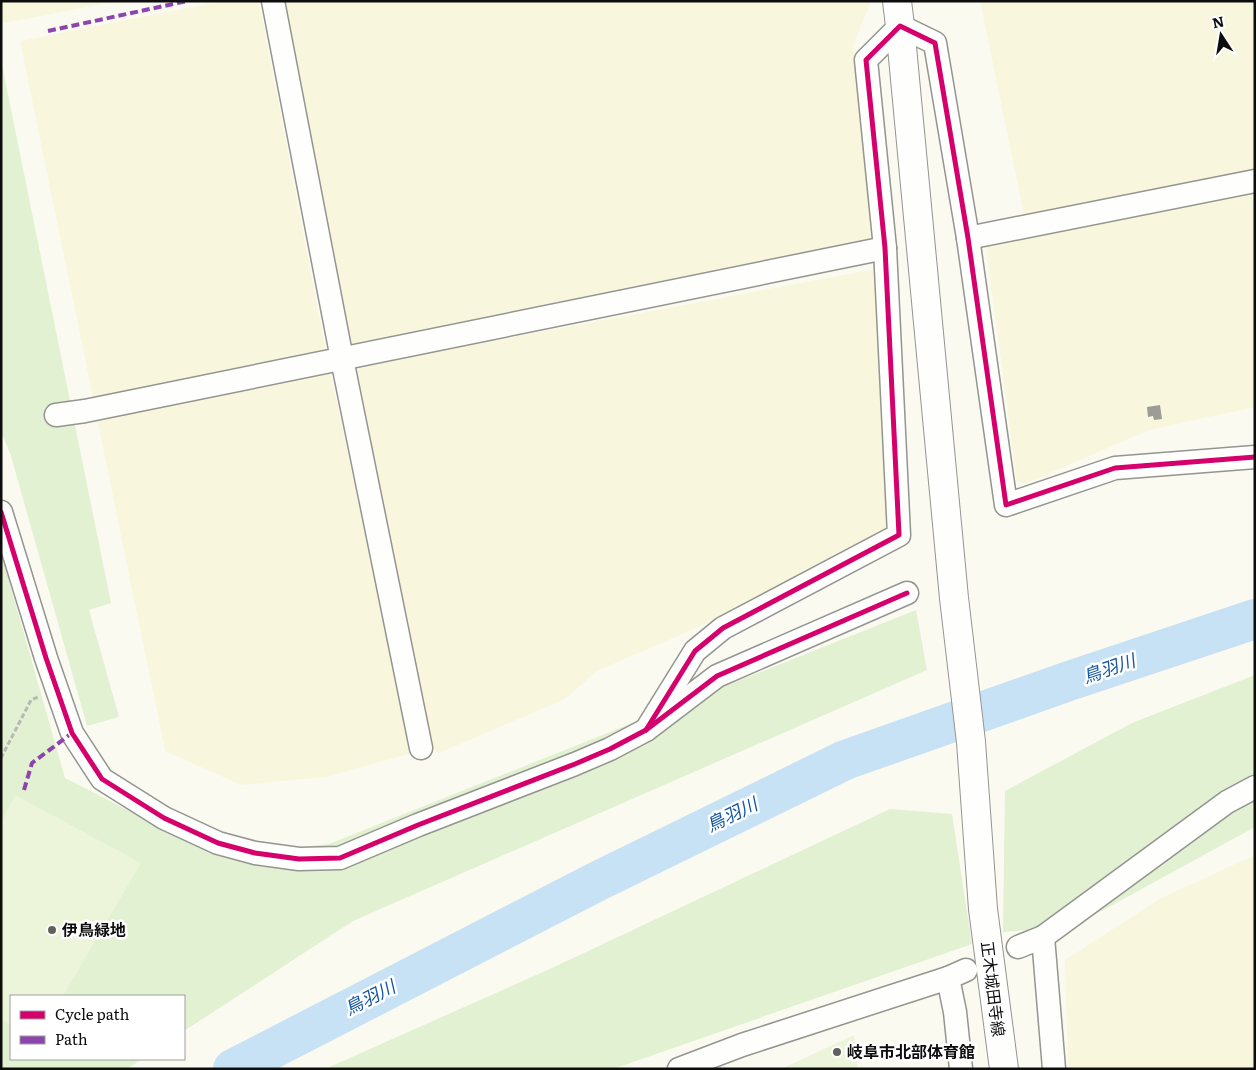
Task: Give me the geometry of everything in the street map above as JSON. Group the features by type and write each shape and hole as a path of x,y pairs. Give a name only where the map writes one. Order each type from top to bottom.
{"street":[{"path":"273,1 342,359 421,748"},
{"path":"646,730 695,651 723,628 899,536 885,248 866,60 898,14 935,43 968,238 1006,505 1115,468 1255,457"},
{"name":"正木城田寺線","path":"898,14 954,598 971,742 983,909 1004,1069"},
{"path":"968,238 1255,181"},
{"path":"56,416 885,248"},
{"path":"1,512 46,658 72,733 102,779 164,818 218,843 255,853 299,859 340,858 610,749 646,730 717,676 906,593"},
{"path":"1018,947 1042,937 1227,802 1255,787"},
{"path":"1042,937 1054,1069"},
{"path":"679,1069 742,1045 957,974 956,1012 961,1069"}],"path":[{"path":"1,758 30,700 58,691"}],"green space":[{"path":"1,1 117,1 5,23 1,17"},
{"path":"222,1 259,1 326,352 412,753 326,777 241,785 165,751 20,41"},
{"path":"280,1 871,1 853,46 856,86 866,90 876,242 350,348"},
{"path":"980,1 1255,1 1255,170 1024,215"},
{"path":"1,60 111,603 89,610 119,717 87,726 11,456 1,431"},
{"path":"1255,192 1255,407 1149,430 1027,483 1017,482 986,247"},
{"path":"875,269 893,530 724,616 597,671 565,699 439,753 428,745 354,367"},
{"path":"1,553 65,778 217,856 329,844 916,610 927,670 353,921 185,1030 185,995 10,995 10,1060 140,1060 127,1069 1,1069"},
{"path":"1255,675 1255,827 1074,926 1003,932 1005,791 1132,723"},
{"name":"伊鳥緑地","path":"15,795 141,863 64,995 10,995 10,1024 1,1019 1,822"},
{"path":"890,809 952,814 972,944 613,1069 325,1069 552,968"},
{"path":"1255,855 1255,1069 1068,1069 1065,960 1161,898"},
{"name":"岐阜市北部体育館","path":"854,1035 858,1069 781,1069"}],"building":[{"path":"1160,405 1162,419 1154,420 1153,416 1148,417 1147,407"}],"waterway":[{"name":"鳥羽川","path":"233,1069 598,881 845,760 1069,681 1255,619"}],"marked path":[{"path":"48,31 187,1"},
{"path":"24,790 32,763 72,733"}],"cycle path":[{"path":"646,730 695,651 723,628 899,535 885,248 866,60 900,26 935,43 968,238 1006,505 1115,468 1255,457"},
{"path":"1,512 46,658 72,733 102,779 164,818 218,843 255,853 299,859 340,858 610,749 646,730 717,676 907,593"}],"place":[{"name":"伊鳥緑地","path":"52,930"},
{"name":"岐阜市北部体育館","path":"837,1052"}]}
